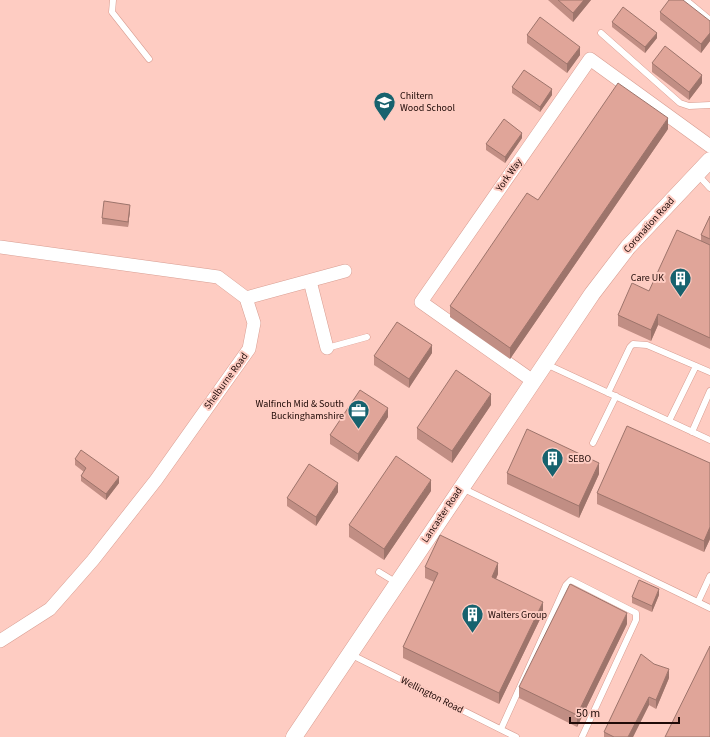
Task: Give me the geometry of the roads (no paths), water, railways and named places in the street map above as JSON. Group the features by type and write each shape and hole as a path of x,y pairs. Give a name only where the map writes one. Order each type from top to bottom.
{"street":[{"name":"York Way","path":"533,381 421,302 590,59 710,146"},
{"name":"Coronation Road","path":"592,294 628,247 710,160"},
{"path":"0,247 218,277 246,298 345,271"},
{"path":"310,281 327,348"},
{"name":"Lancaster Road","path":"294,737 592,294"},
{"name":"Shelburne Road","path":"0,641 50,609 93,560 156,480 249,349 254,323 246,298"}],"lane":[{"path":"113,0 112,12 149,59"},
{"path":"686,0 710,20"},
{"path":"601,33 680,103 689,106 710,104"},
{"path":"697,174 710,188"},
{"path":"327,348 367,337"},
{"path":"608,393 630,347 633,344 638,343 646,345 710,372"},
{"path":"545,363 710,440"},
{"path":"669,421 696,366"},
{"path":"692,432 710,391"},
{"path":"593,443 616,396"},
{"path":"461,487 710,608"},
{"path":"379,572 397,583"},
{"path":"698,602 710,576"},
{"path":"501,730 566,585 571,580 636,613 636,620 582,737"},
{"name":"Wellington Road","path":"349,654 516,737"}],"place":[{"name":"Chiltern Wood School","path":"384,122"},
{"name":"Care UK","path":"680,298"},
{"name":"Walfinch Mid & South Buckinghamshire","path":"359,430"},
{"name":"SEBO","path":"553,478"},
{"name":"Walters Group","path":"473,634"}]}
